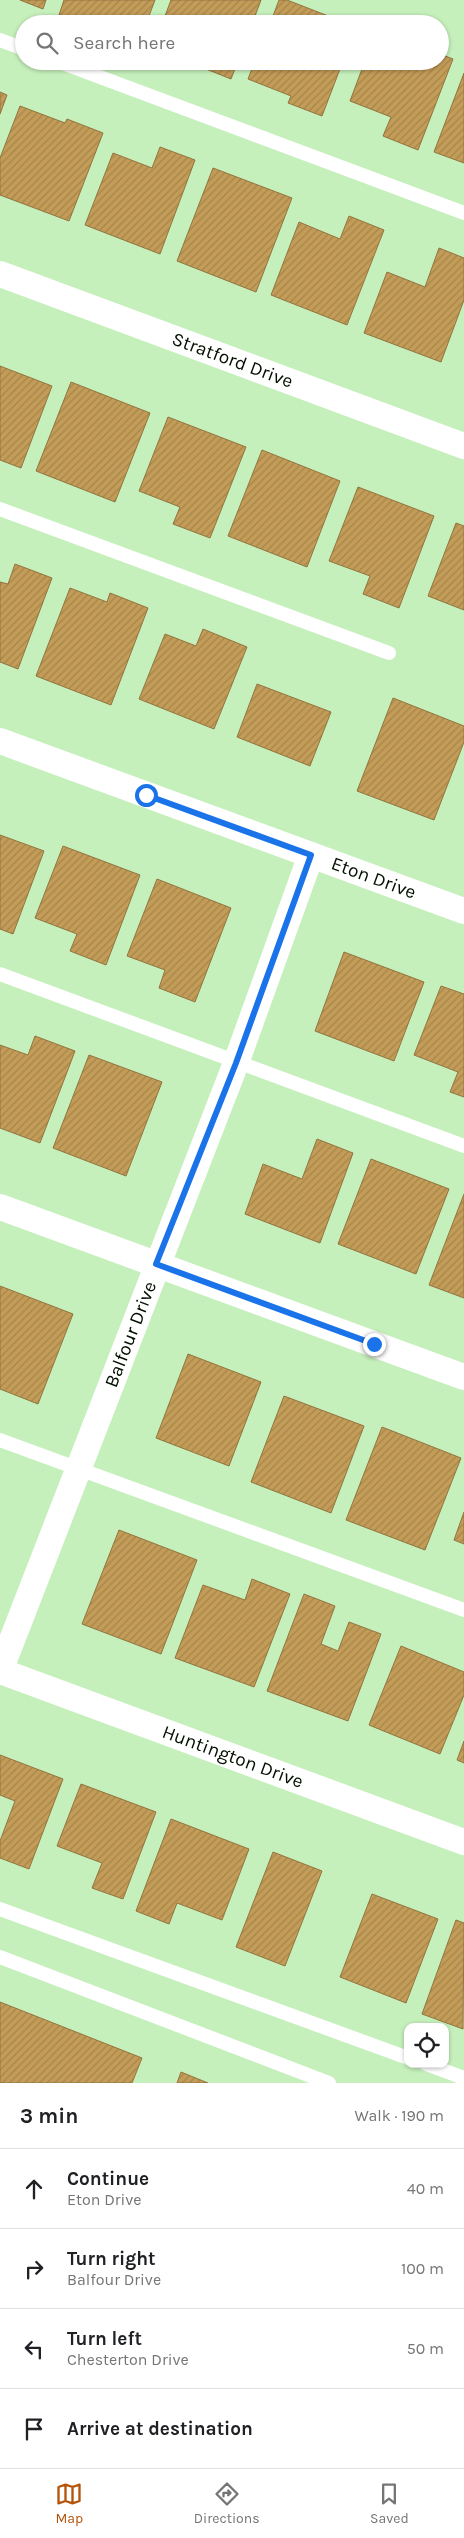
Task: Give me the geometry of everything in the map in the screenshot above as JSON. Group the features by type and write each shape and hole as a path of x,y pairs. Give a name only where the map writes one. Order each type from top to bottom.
{"street":[{"name":"Stratford Drive","path":"0,274 464,446"},
{"name":"Eton Drive","path":"0,741 464,911"},
{"name":"Balfour Drive","path":"0,1671 156,1264 236,1063 311,855"},
{"path":"0,1207 464,1377"},
{"name":"Huntington Drive","path":"0,1671 464,1842"}],"lane":[{"path":"0,40 15,46"},
{"path":"80,70 464,212"},
{"path":"0,509 389,653"},
{"path":"0,974 464,1146"},
{"path":"0,1440 464,1610"},
{"path":"0,1909 404,2057"},
{"path":"0,1957 329,2083"},
{"path":"437,2068 464,2078"}],"building":[{"path":"20,0 46,0 43,9"},
{"path":"64,0 155,0 149,15 59,15"},
{"path":"171,0 261,0 255,15 165,15"},
{"path":"279,0 287,0 326,15 273,15"},
{"path":"449,57 453,59 449,69"},
{"path":"208,70 234,70 231,79"},
{"path":"252,70 340,70 322,116 288,103 291,96 248,79"},
{"path":"362,70 449,70 418,150 383,136 391,117 350,101"},
{"path":"464,73 464,163 434,152"},
{"path":"0,92 7,95 0,114"},
{"path":"20,106 65,123 67,119 103,133 69,221 0,195 0,158"},
{"path":"160,147 195,160 160,254 85,225 113,153 152,168"},
{"path":"213,168 292,198 256,292 177,261"},
{"path":"349,216 384,230 347,325 271,295 299,222 340,239"},
{"path":"439,248 464,258 464,300 441,362 364,333 387,272 425,287"},
{"path":"0,366 52,386 21,468 0,460"},
{"path":"71,382 150,413 115,502 36,471"},
{"path":"168,417 246,447 210,538 173,524 180,507 139,491"},
{"path":"262,450 340,481 307,567 228,536"},
{"path":"358,487 434,516 399,608 363,594 370,576 329,561"},
{"path":"456,523 464,526 464,610 428,596"},
{"path":"15,564 52,578 18,669 0,662 0,582 8,584"},
{"path":"70,588 107,602 110,593 148,608 111,705 36,676"},
{"path":"203,629 247,647 214,729 139,699 165,634 196,646"},
{"path":"257,684 331,712 310,766 237,737"},
{"path":"393,698 464,726 464,742 434,820 357,791"},
{"path":"0,835 44,851 13,934 0,929"},
{"path":"63,846 140,875 106,965 70,951 77,934 35,918"},
{"path":"157,879 231,908 195,1002 159,988 165,970 127,956"},
{"path":"344,952 424,982 394,1061 315,1031"},
{"path":"441,986 464,994 464,1097 450,1092 458,1072 414,1055"},
{"path":"35,1036 75,1051 40,1143 0,1128 0,1045 28,1055"},
{"path":"89,1055 162,1082 126,1176 53,1148"},
{"path":"317,1139 353,1153 320,1243 245,1214 263,1164 302,1179"},
{"path":"371,1159 449,1189 416,1274 338,1244"},
{"path":"464,1194 464,1298 429,1285"},
{"path":"0,1286 73,1314 38,1404 0,1389"},
{"path":"188,1354 261,1382 229,1466 156,1438"},
{"path":"284,1396 364,1426 331,1513 251,1482"},
{"path":"382,1427 461,1458 425,1550 346,1520"},
{"path":"464,1512 464,1544 454,1540"},
{"path":"119,1530 197,1560 161,1654 82,1624"},
{"path":"252,1579 290,1594 254,1687 175,1658 203,1585 245,1600"},
{"path":"304,1594 335,1606 321,1644 338,1651 349,1622 381,1634 348,1721 267,1691"},
{"path":"401,1646 464,1672 464,1695 440,1754 369,1725"},
{"path":"464,1741 464,1763 457,1760"},
{"path":"0,1755 63,1779 29,1869 0,1858 0,1841 15,1801 0,1795"},
{"path":"81,1784 156,1812 123,1899 92,1888 102,1863 57,1846"},
{"path":"171,1819 249,1849 222,1920 177,1903 169,1924 136,1911"},
{"path":"273,1852 322,1871 285,1966 236,1947"},
{"path":"372,1894 438,1919 406,2003 340,1977"},
{"path":"456,1920 464,1923 463,2029 422,2014"},
{"path":"0,2002 142,2058 132,2083 0,2083"},
{"path":"181,2072 208,2083 177,2083"}],"route":[{"path":"146,795 311,855 236,1063 156,1264 374,1344"}]}
